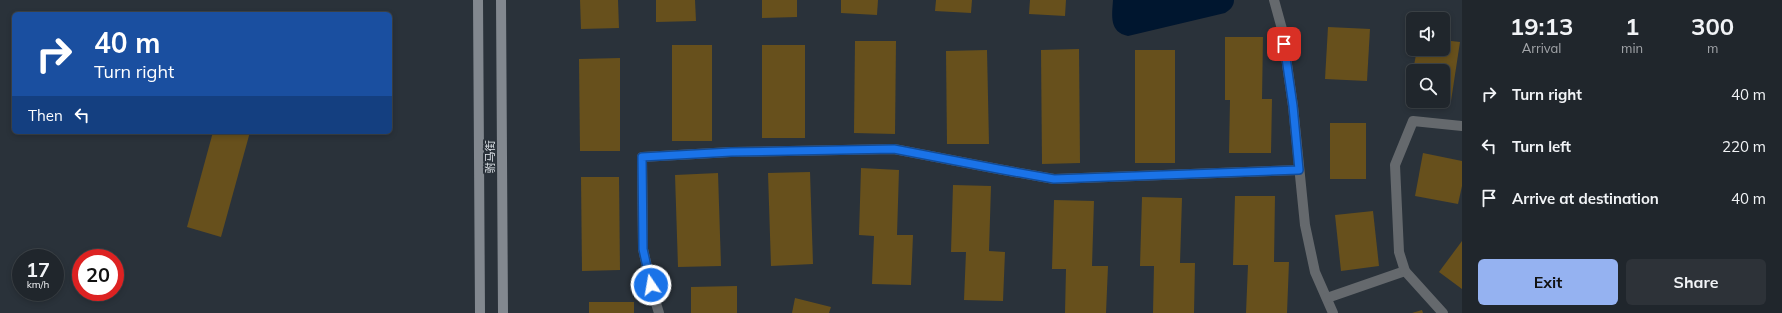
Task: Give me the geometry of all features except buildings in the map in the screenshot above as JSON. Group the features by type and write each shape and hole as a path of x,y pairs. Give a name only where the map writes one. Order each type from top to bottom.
{"main road":[{"name":"驸马街","path":"478,0 480,313"},
{"name":"驸马街","path":"501,0 503,313"}],"lane":[{"path":"1274,0 1282,29 1293,106 1305,225 1315,272 1333,313"},
{"path":"1443,313 1405,271 1399,252 1396,165 1413,121 1462,126"},
{"path":"659,313 654,298 643,249 642,157 731,152 894,149 1054,179 1299,170"},
{"path":"1327,298 1405,271"}],"water":[{"path":"1113,0 1234,0 1229,11 1225,13 1128,36 1122,34 1115,27 1112,17"}],"route":[{"path":"651,285 643,249 642,157 731,152 894,149 1054,179 1299,170 1293,106 1284,44"}]}
